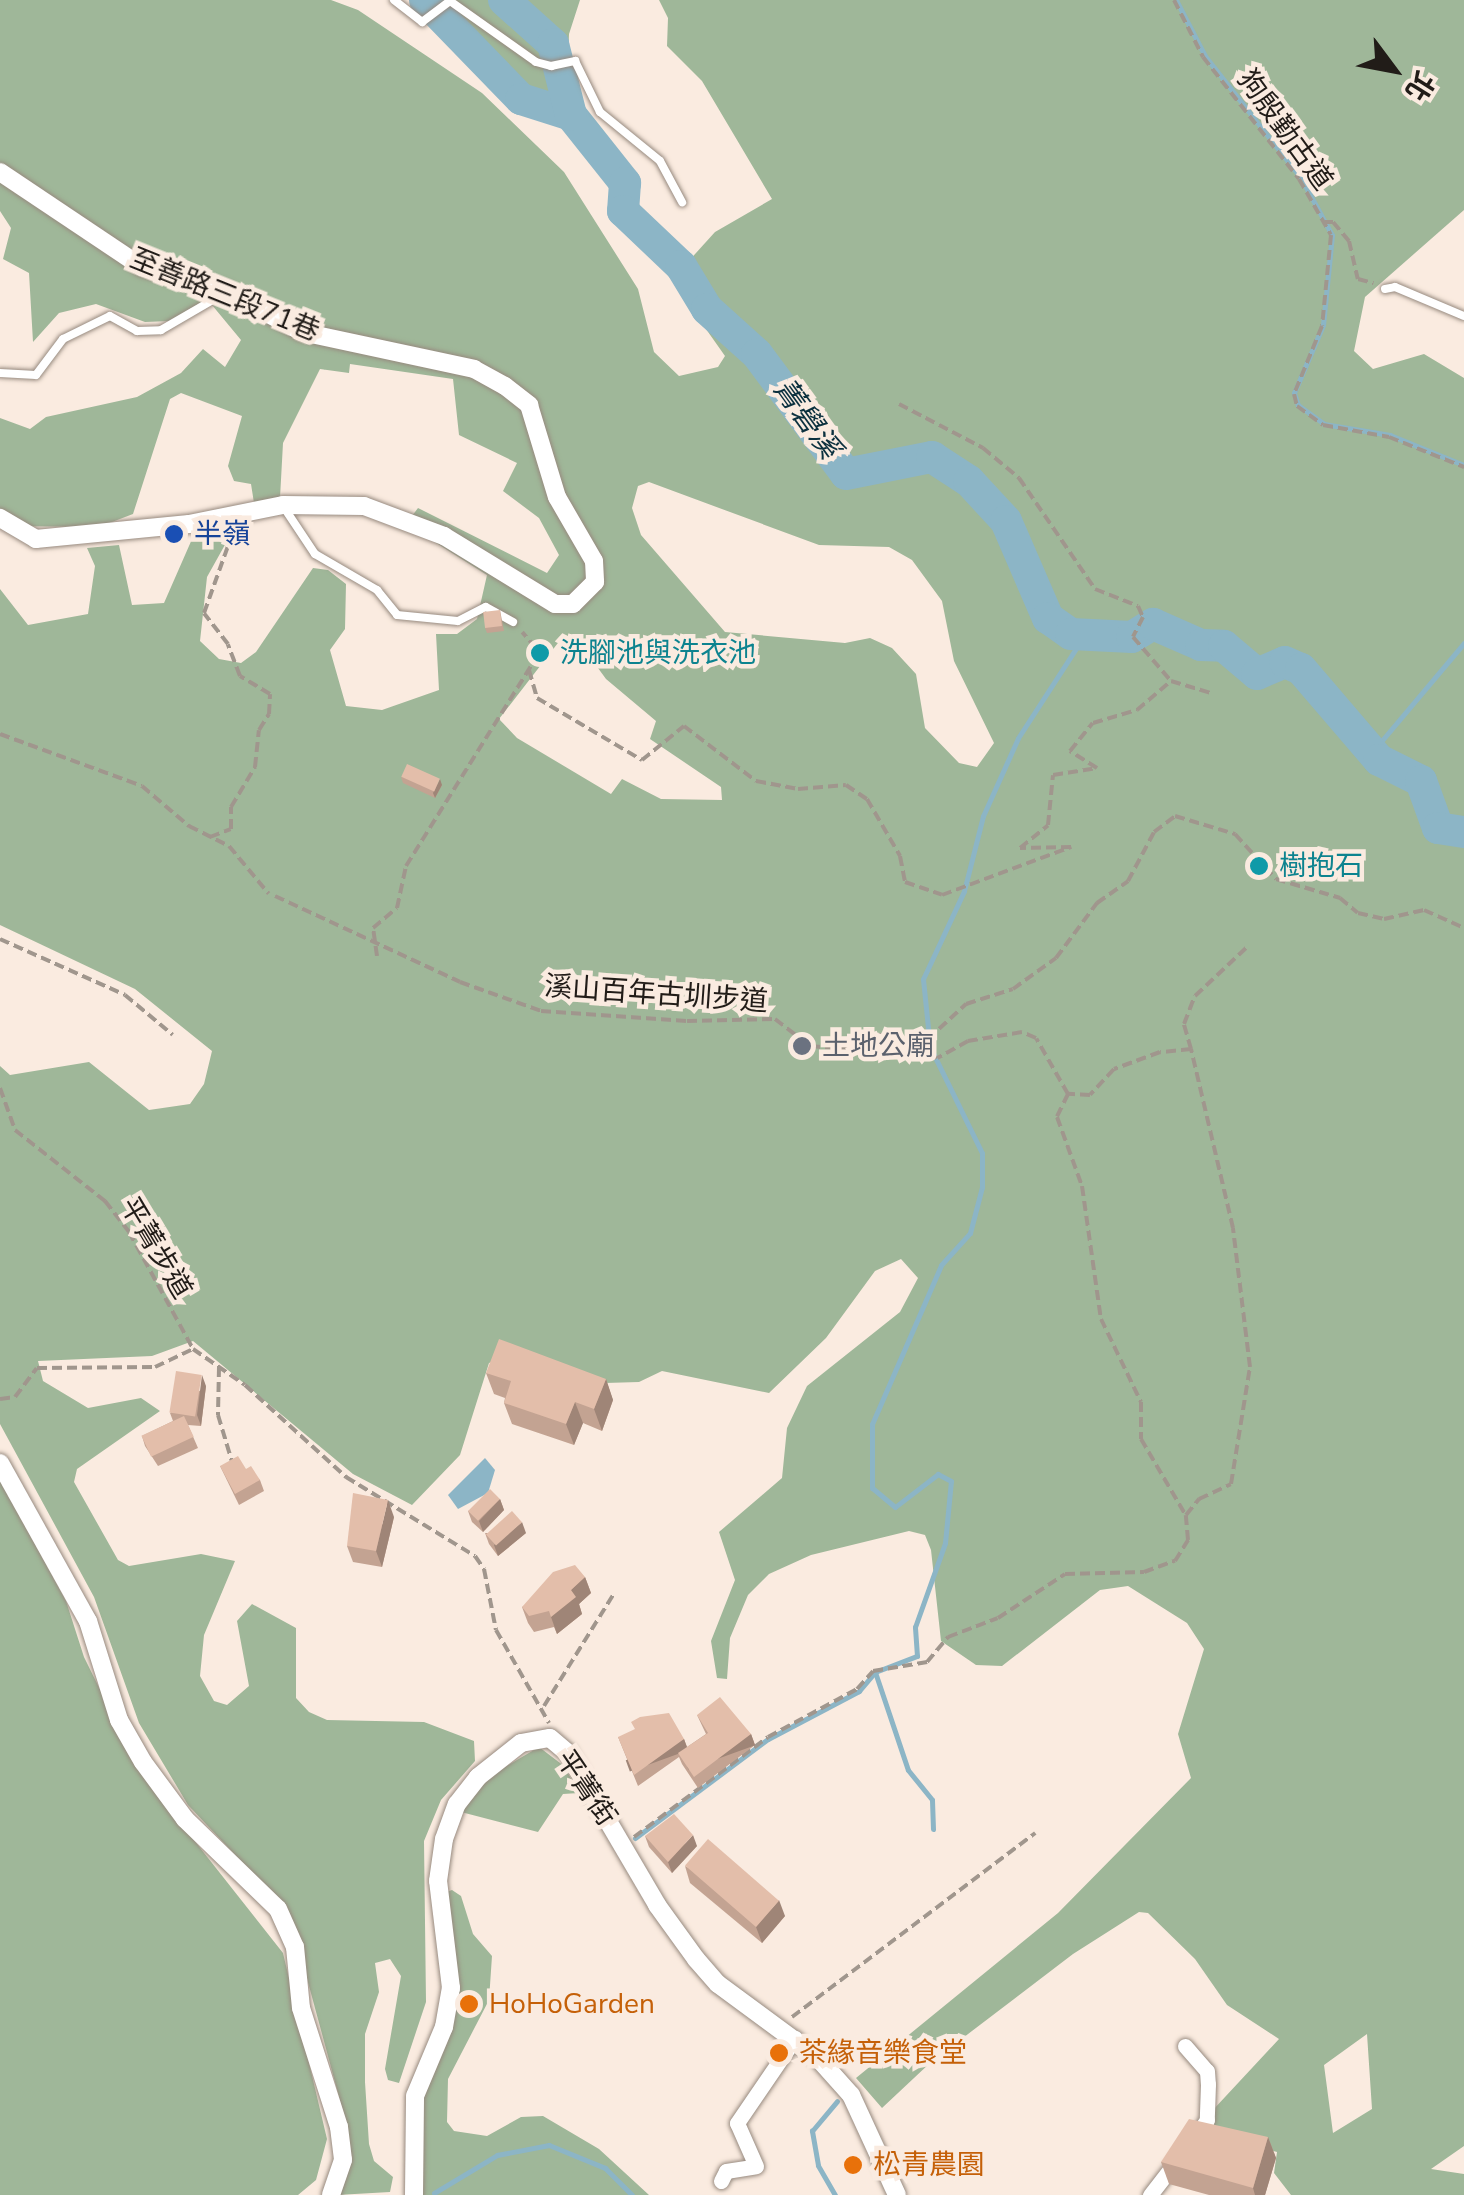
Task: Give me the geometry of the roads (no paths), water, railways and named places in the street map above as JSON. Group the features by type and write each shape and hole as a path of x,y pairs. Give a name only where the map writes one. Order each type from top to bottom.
{"street":[{"name":"至善路三段71巷","path":"0,172 142,267 226,292 302,332 474,369 505,386 529,405 557,497 594,561 596,582 572,604 554,604 406,518 364,506 283,504 234,515 36,539 0,518"},
{"path":"0,1463 88,1622 120,1720 142,1762 185,1819 278,1909 295,1947 300,2008 339,2126 343,2160 330,2195"},
{"name":"平菁街","path":"414,2195 414,2096 444,2027 450,1988 438,1881 444,1839 458,1804 478,1777 521,1743 550,1738 568,1753 696,1959 718,1984 795,2038 851,2096 898,2195"},
{"path":"720,2181 726,2170 756,2166 737,2123 795,2038"},
{"path":"1150,2195 1206,2120 1206,2071 1185,2046"}],"lane":[{"path":"394,0 417,22 428,20 450,0 474,12 551,66 575,61 600,112 660,161 682,202"},
{"path":"1388,289 1464,316"},
{"path":"0,374 36,375 63,339 110,316 137,331 161,330 226,292"},
{"path":"283,504 315,554 378,590 398,616 458,621 486,606 513,622"}],"water":[{"path":"485,1458 495,1470 488,1493 458,1509 448,1495"}],"waterway":[{"name":"菁礐溪","path":"425,0 521,99 571,115 625,183 623,211 681,266 707,309 757,354 846,474 932,457 969,481 1006,521 1048,618 1071,634 1132,637 1153,624 1201,645 1224,646 1257,674 1285,662 1301,669 1379,760 1421,781 1438,828 1464,832"},
{"path":"504,0 553,44 571,115"},
{"path":"1176,0 1205,56 1301,178 1332,235 1323,325 1294,393 1298,405 1324,424 1390,435 1464,465"},
{"path":"635,1838 768,1739 859,1691 875,1672 917,1656 915,1627 945,1543 951,1481 938,1474 895,1507 872,1488 872,1424 941,1265 970,1233 982,1187 982,1153 930,1047 923,979 964,891 983,816 1018,738 1084,636"},
{"path":"1373,751 1464,643"},
{"path":"875,1672 908,1770 932,1800 933,1829"},
{"path":"835,2195 818,2165 812,2131 837,2101"},
{"path":"434,2193 497,2155 549,2145 605,2168 632,2195"}],"place":[{"name":"半嶺","path":"174,534"},
{"name":"洗腳池與洗衣池","path":"540,653"},
{"name":"樹抱石","path":"1259,866"},
{"name":"土地公廟","path":"802,1046"},
{"name":"HoHoGarden","path":"469,2004"},
{"name":"茶緣音樂食堂","path":"779,2053"},
{"name":"松青農園","path":"853,2165"}]}
